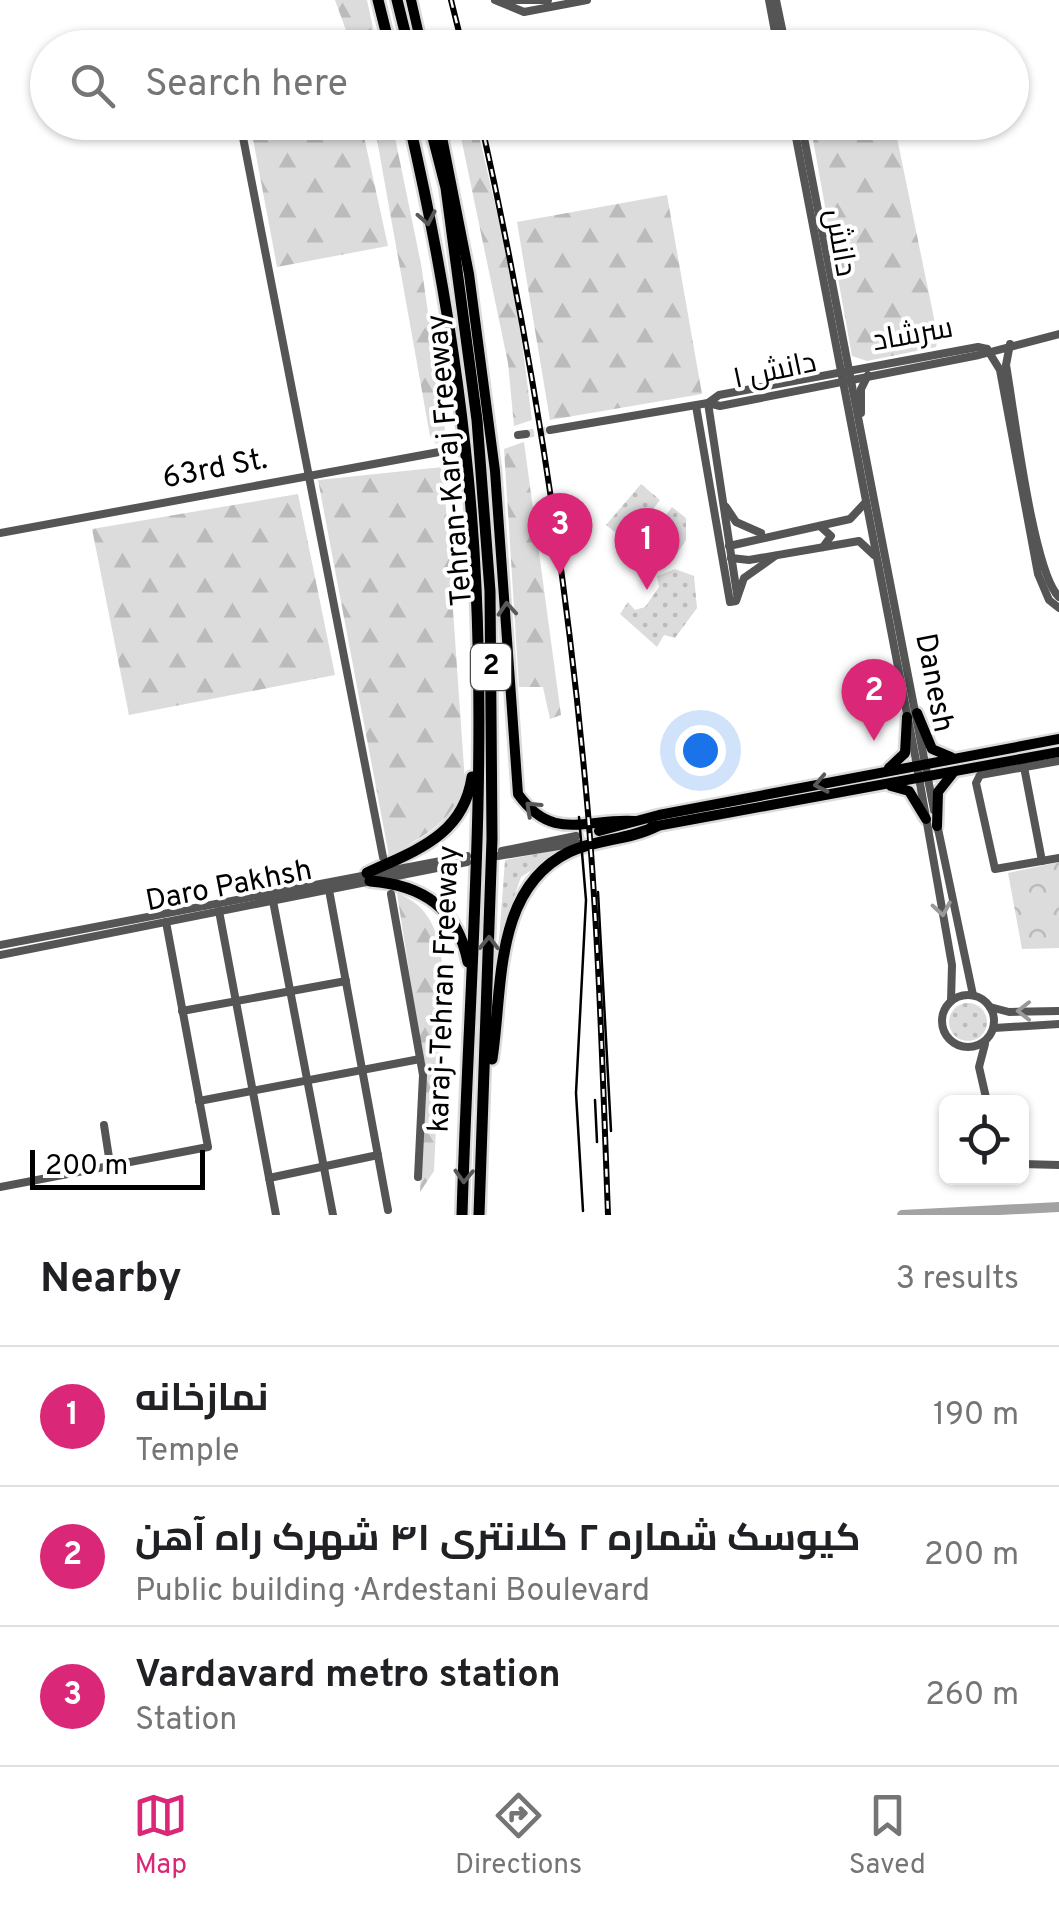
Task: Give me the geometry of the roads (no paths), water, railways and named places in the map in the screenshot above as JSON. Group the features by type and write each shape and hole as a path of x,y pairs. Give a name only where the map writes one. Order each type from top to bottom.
{"highway":[{"path":"378,0 386,30"},
{"path":"397,0 404,30"},
{"name":"karaj-Tehran Freeway","path":"412,140 437,269 468,486 476,586 479,738 462,1215"},
{"name":"Tehran-Karaj Freeway","path":"433,140 448,206 477,420 488,554 493,750 479,1215"},
{"path":"368,878 458,820 470,791 479,738"},
{"path":"484,1105 507,941 515,906 526,887 564,854 658,826"},
{"path":"368,878 410,886 444,909 463,941 471,992"}],"main road":[{"path":"410,0 418,30"},
{"path":"443,140 469,274 495,471 509,647 513,777 528,809 559,825 634,822"},
{"path":"876,773 898,763 905,753 912,715"},
{"path":"912,715 932,749 957,765"},
{"path":"922,772 876,773 634,822 600,834 880,786 1059,739"},
{"path":"976,761 1059,752"},
{"path":"938,826 938,792 957,765"},
{"path":"880,786 909,791 926,819"}],"street":[{"path":"495,0 524,12 588,0"},
{"path":"510,0 548,0"},
{"path":"773,0 779,30"},
{"path":"243,140 383,858"},
{"name":"دانش","path":"800,140 874,555"},
{"name":"سرشاد","path":"844,375 868,376 979,355 987,349 1059,334"},
{"path":"1010,344 1003,368 1042,588 1059,608"},
{"name":"سرشاد","path":"844,375 978,347 987,349"},
{"path":"987,349 1003,368"},
{"name":"دانش ۱","path":"550,430 708,403 720,406 844,375"},
{"name":"Danesh","path":"844,375 862,428 922,772 926,819 952,965 951,1001"},
{"path":"862,428 861,389 868,376"},
{"path":"708,403 722,502 730,602 736,601 753,568 774,556"},
{"path":"696,406 725,553"},
{"name":"63rd St.","path":"0,533 439,452"},
{"path":"722,502 736,522 770,535"},
{"path":"725,553 770,535 850,519 865,502"},
{"path":"819,526 832,536 823,547"},
{"path":"793,531 782,543 796,552"},
{"path":"725,553 774,556 859,542 874,555"},
{"path":"1035,543 1048,586 1059,597"},
{"name":"Danesh","path":"874,555 912,715"},
{"path":"1059,761 980,776 976,783 995,869 1059,858"},
{"path":"1024,768 1042,861"},
{"name":"Danesh","path":"922,772 938,826 973,995"},
{"path":"498,854 577,840"},
{"path":"0,945 110,929 187,907 467,859"},
{"name":"Daro Pakhsh","path":"0,955 110,929 329,890 368,878"},
{"path":"329,890 388,1210"},
{"path":"390,894 420,1059 418,1177"},
{"path":"274,901 333,1215"},
{"path":"186,918 182,912 187,907"},
{"path":"219,911 276,1215"},
{"path":"0,1187 208,1147 166,922"},
{"path":"182,1011 346,981"},
{"path":"985,1095 979,1067 963,1048 948,1039 942,1024 951,1001 973,995 1009,1012 1059,1011"},
{"path":"979,1067 994,1028 990,1006"},
{"path":"994,1028 1059,1024"},
{"path":"963,1048 986,1041"},
{"path":"199,1101 420,1059"},
{"path":"104,1125 110,1164"},
{"path":"269,1178 378,1156"},
{"path":"1029,1164 1059,1165"}],"waterway":[{"path":"902,1215 1059,1207"}],"tunnel":[{"path":"526,434 550,430"},
{"path":"576,836 599,831"}],"tram line":[{"path":"579,817 586,900 576,1093 583,1211"},
{"path":"598,892 611,1131"},
{"path":"595,1100 597,1142"}],"railway":[{"path":"451,0 458,30"},
{"path":"485,140 532,380 580,726 592,863 608,1215"}],"place":[{"name":"Vardavard metro station","path":"560,575"},
{"name":"نمازخانه","path":"647,590"},
{"name":"کیوسک شماره ۲ کلانتری ۴۱ شهرک راه آهن","path":"874,741"}]}
